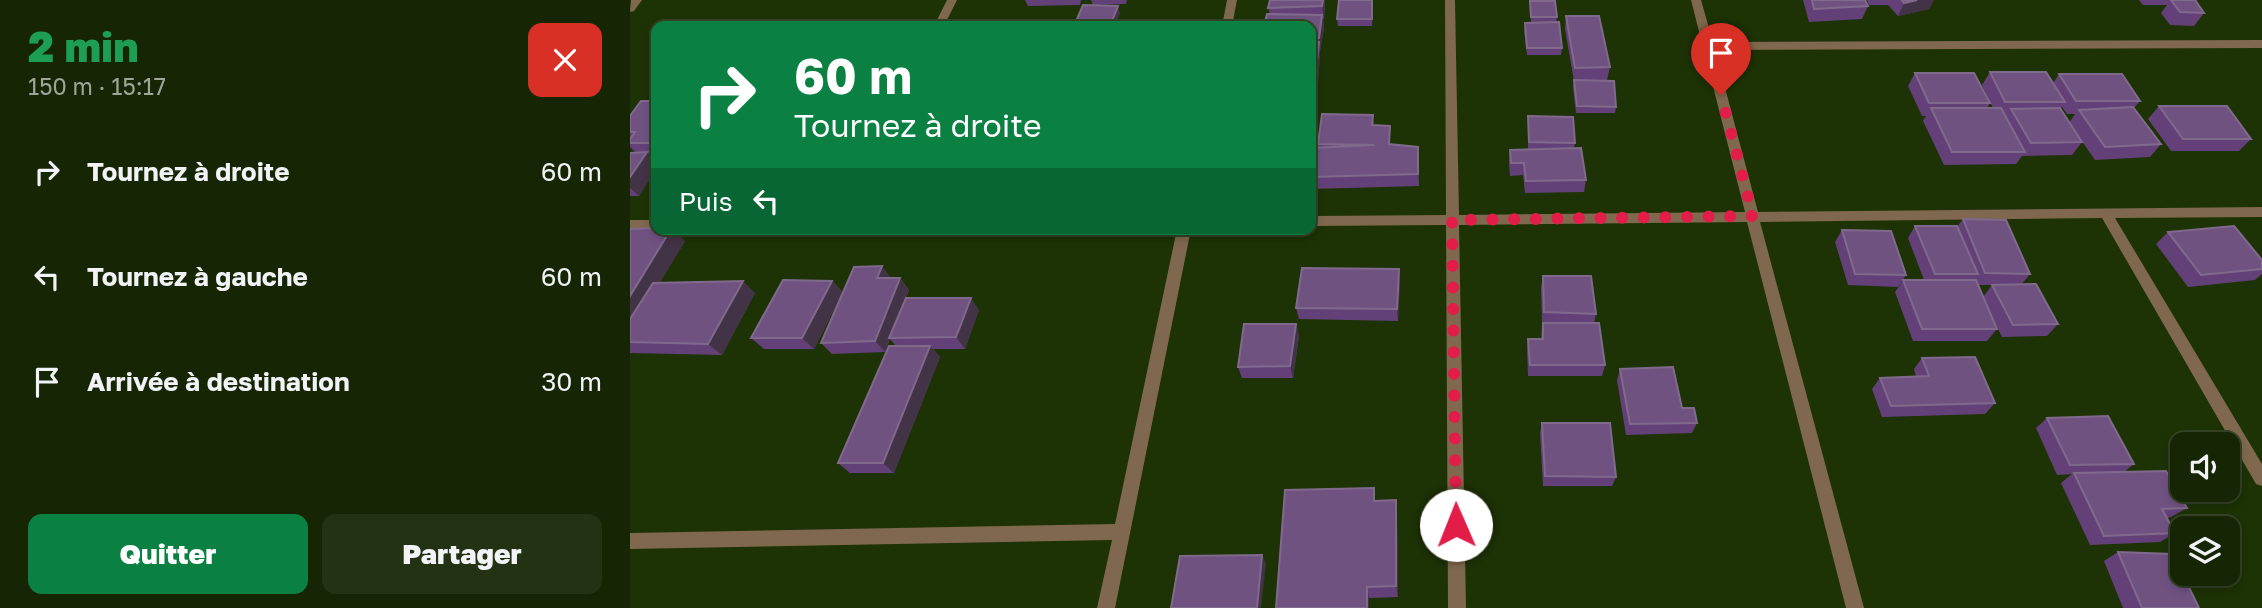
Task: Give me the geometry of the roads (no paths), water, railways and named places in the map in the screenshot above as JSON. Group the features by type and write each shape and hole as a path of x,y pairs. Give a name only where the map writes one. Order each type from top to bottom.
{"street":[{"path":"630,9 637,0"},
{"path":"942,21 952,0"},
{"path":"1228,21 1232,0"},
{"path":"1450,0 1457,608"},
{"path":"1696,0 1855,608"},
{"path":"1708,46 2262,44"},
{"path":"1316,221 2262,212"},
{"path":"2106,214 2262,479"},
{"path":"630,225 651,225"},
{"path":"1106,608 1183,235"},
{"path":"630,541 1121,532"}]}
